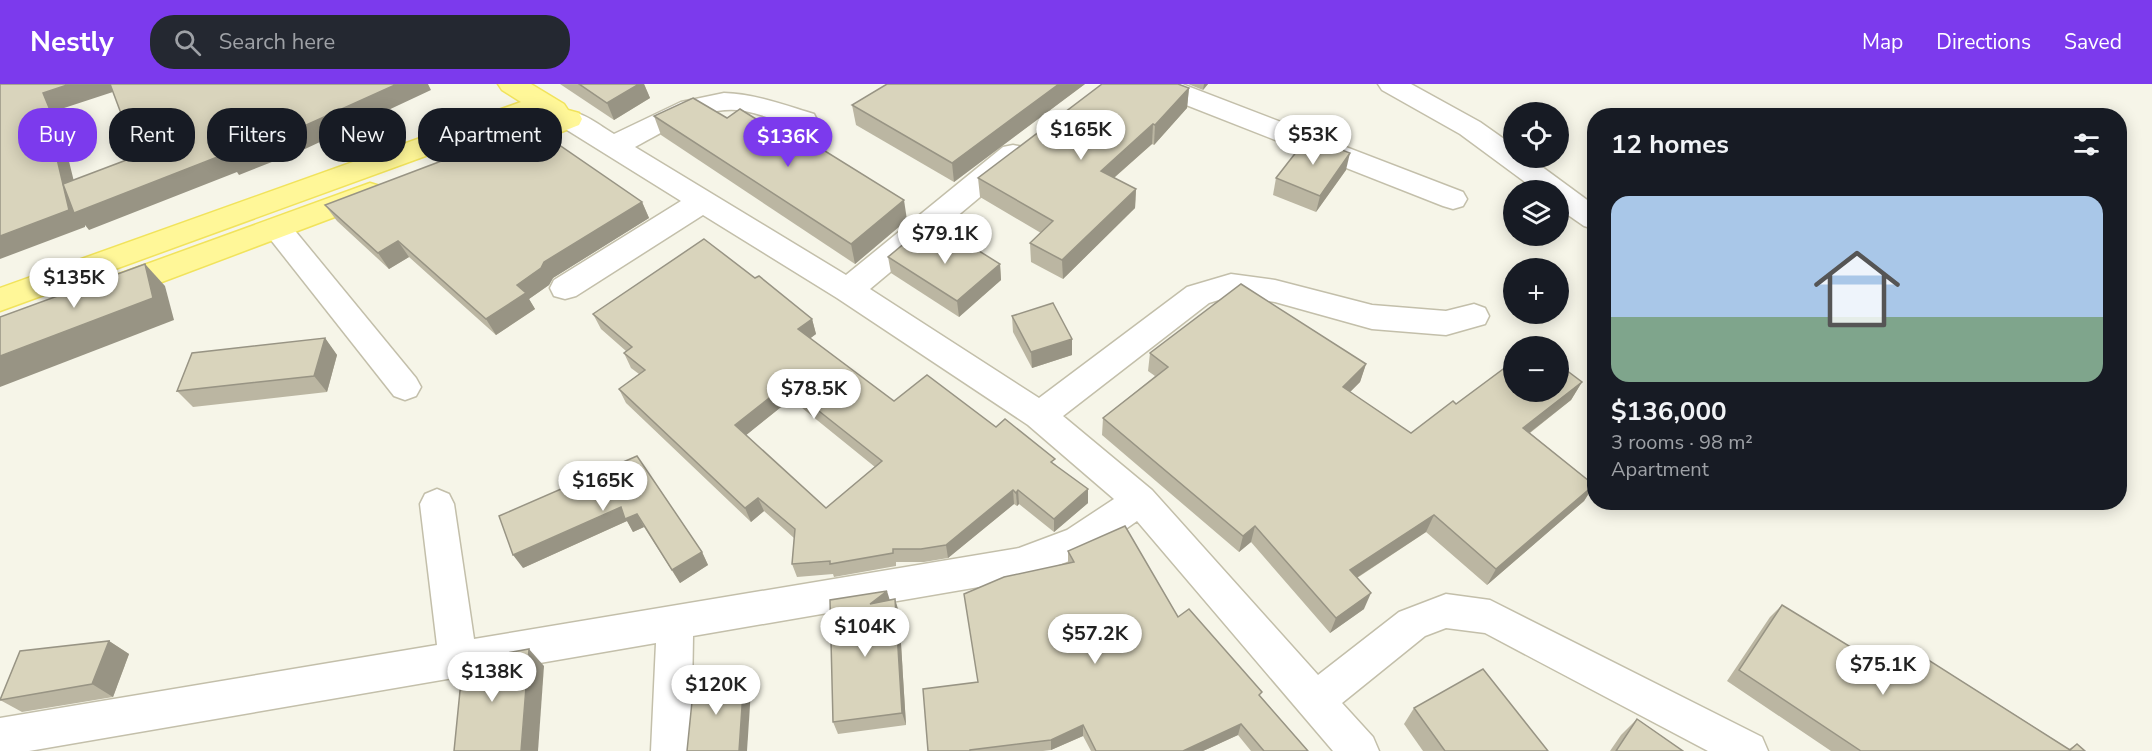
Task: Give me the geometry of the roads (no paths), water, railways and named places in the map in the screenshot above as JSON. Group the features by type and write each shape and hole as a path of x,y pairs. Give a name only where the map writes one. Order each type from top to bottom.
{"main road":[{"path":"511,84 551,108"},
{"path":"0,300 418,158"},
{"path":"88,298 277,228 434,162"}],"street":[{"path":"1157,84 1453,199"},
{"path":"1391,84 1470,128 1541,180"},
{"path":"614,146 690,109 706,104 739,102 804,120"},
{"path":"562,115 848,290 1040,416 1140,500 1359,751"},
{"path":"848,290 987,173 1033,139"},
{"path":"565,288 703,201"},
{"path":"1569,201 1587,214"},
{"path":"277,228 405,387"},
{"path":"1040,416 1198,295 1231,285 1275,291 1372,317 1446,323 1474,316"},
{"path":"0,736 1019,564 1080,541 1140,500"},
{"path":"437,504 458,659"},
{"path":"1316,700 1412,624 1446,611 1490,617 1748,751"},
{"path":"671,751 675,622"}]}
